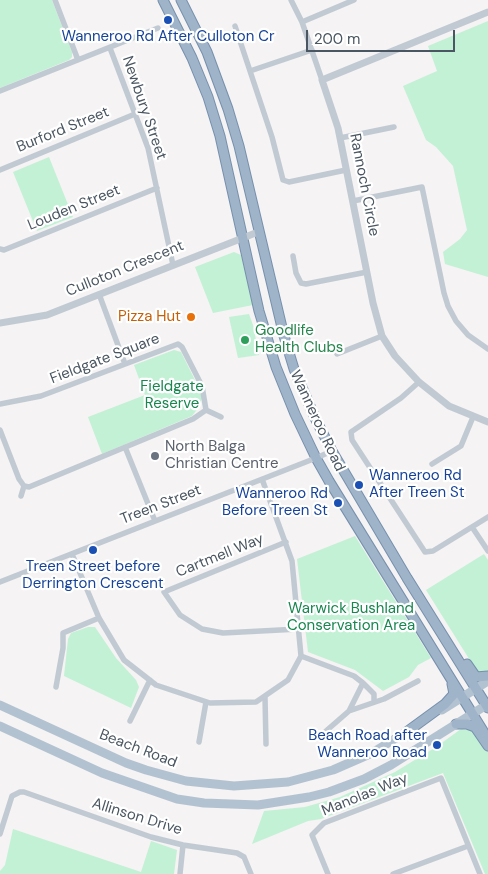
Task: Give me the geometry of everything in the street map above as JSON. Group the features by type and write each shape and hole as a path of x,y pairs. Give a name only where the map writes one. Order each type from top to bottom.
{"highway":[{"name":"Wanneroo Road","path":"164,0 192,58 208,97 220,136 254,290 271,353 295,414 316,458 488,739"},
{"name":"Wanneroo Road","path":"181,0 207,52 228,110 239,146 276,309 294,369 316,420 332,451 440,631 488,706"},
{"path":"440,631 476,677 488,676"},
{"path":"408,731 445,704 454,694 452,682"},
{"path":"456,724 467,724 475,727 488,746"}],"main road":[{"name":"Beach Road","path":"0,705 126,763 173,778 208,784 255,786 310,777 361,758 488,681"},
{"path":"2,727 102,774 177,799 204,803 258,805 309,797 364,779 391,765 488,706"}],"street":[{"path":"55,0 78,60"},
{"path":"291,0 302,22 322,80 488,12"},
{"path":"302,22 354,0"},
{"path":"235,26 272,137 283,180 289,182 346,170"},
{"path":"0,91 158,28"},
{"name":"Newbury Street","path":"110,48 148,148 174,265"},
{"path":"250,71 312,50"},
{"name":"Rannoch Circle","path":"322,80 338,128 373,303 382,336 395,356 419,382 449,406 488,422"},
{"name":"Burford Street","path":"0,170 135,114"},
{"path":"340,138 394,127"},
{"name":"Louden Street","path":"0,249 4,250 157,188"},
{"path":"353,201 422,188 448,306 456,321 468,335 488,350"},
{"name":"Culloton Crescent","path":"0,323 47,316 258,232"},
{"path":"292,256 296,274 301,283 306,284 367,272"},
{"path":"99,294 125,364"},
{"path":"337,354 382,336"},
{"name":"Fieldgate Square","path":"0,404 41,396 178,344 182,347 202,386 206,410"},
{"path":"419,382 401,398 351,432 351,436 425,552 433,551 488,517"},
{"path":"24,486 29,487 193,419 206,410 221,417"},
{"path":"432,464 461,446 473,417"},
{"path":"0,430 24,486 21,496"},
{"path":"125,447 155,521"},
{"name":"Treen Street","path":"0,582 332,451"},
{"path":"72,554 98,618 124,660 156,685 206,702 256,702 288,680 301,656 292,561 262,479"},
{"path":"472,527 488,551"},
{"name":"Cartmell Way","path":"286,542 164,592 180,616 202,629 223,633 298,629"},
{"path":"56,687 63,648 63,632 98,618"},
{"path":"301,656 354,676 374,694 374,702"},
{"path":"130,722 150,680"},
{"path":"326,731 349,711 374,702 418,681"},
{"path":"349,711 363,683"},
{"path":"265,697 266,744"},
{"path":"199,742 206,702"},
{"name":"Manolas Way","path":"328,874 312,835 324,823 441,778 468,846"},
{"name":"Allinson Drive","path":"0,834 10,800 15,794 24,792 151,837 237,852 246,860 251,874"},
{"path":"180,874 184,844"},
{"path":"393,874 468,846 480,874"}],"green space":[{"path":"0,0 52,0 72,52 72,57 69,60 0,88"},
{"path":"488,21 488,277 445,264 443,252 460,239 467,230 453,166 436,147 426,140 403,86 437,71 428,46"},
{"path":"49,157 73,217 37,231 13,172"},
{"path":"234,252 241,255 253,305 213,313 195,267"},
{"name":"Goodlife Health Clubs","path":"249,314 259,355 238,358 229,317"},
{"name":"Fieldgate Reserve","path":"174,350 181,352 199,388 202,398 199,407 192,416 102,454 88,417 145,395 134,365"},
{"name":"Warwick Bushland Conservation Area","path":"355,536 431,658 418,665 409,677 383,691 355,670 308,652 297,559"},
{"path":"484,554 488,560 488,673 481,678 426,590"},
{"path":"88,627 95,627 116,658 136,680 139,687 131,708 64,676 68,639 71,633"},
{"path":"461,729 477,731 488,749 488,874 485,874 443,773 321,819 308,821 252,844 264,811 305,807 340,797 395,772"},
{"path":"13,829 141,872 151,841 177,850 174,874 0,874 5,865"}],"place":[{"name":"Wanneroo Rd After Culloton Cr","path":"168,20"},
{"name":"Pizza Hut","path":"191,317"},
{"name":"Goodlife Health Clubs","path":"245,340"},
{"name":"North Balga Christian Centre","path":"155,456"},
{"name":"Wanneroo Rd After Treen St","path":"359,485"},
{"name":"Wanneroo Rd Before Treen St","path":"338,503"},
{"name":"Treen Street before Derrington Crescent","path":"93,550"},
{"name":"Beach Road after Wanneroo Road","path":"437,745"}]}
